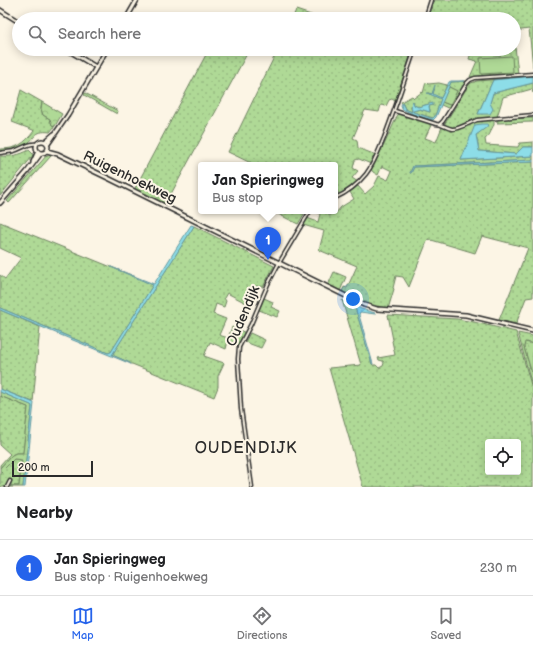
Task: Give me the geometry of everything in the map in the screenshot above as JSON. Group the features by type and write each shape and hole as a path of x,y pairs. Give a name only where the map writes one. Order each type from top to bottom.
{"street":[{"path":"130,12 137,0"},
{"path":"427,12 431,0"},
{"path":"0,10 12,18"},
{"path":"78,56 96,67"},
{"path":"47,142 56,133 68,115 103,56"},
{"path":"338,196 359,182 367,173 379,151 395,111 413,56"},
{"path":"439,124 444,121 470,80 475,78 533,74"},
{"path":"395,111 439,124 453,130 477,120 532,116"},
{"path":"0,153 24,148 33,143 37,144 41,140 47,142"},
{"path":"39,152 43,153 48,149 47,142"},
{"path":"37,144 36,148 39,152"},
{"name":"Ruigenhoekweg","path":"48,149 55,151 58,154 364,305 377,309 466,315 533,331"},
{"path":"0,203 27,172 39,152"},
{"name":"Oudendijk","path":"252,487 241,409 238,354 239,347 268,284 308,214"},
{"path":"7,487 10,481"}],"green space":[{"path":"434,0 533,0 533,67 529,29 521,30 521,12 430,12"},
{"path":"205,56 246,56 165,205 134,190"},
{"path":"275,56 410,56 395,101 392,99 389,100 386,106 381,105 379,112 365,110 353,138 357,140 358,148 376,155 371,164 359,159 355,160 353,168 358,171 352,178 358,182 339,195 338,162 249,162 228,152"},
{"path":"470,56 516,56 518,74 470,77 477,61 469,59"},
{"path":"512,56 513,72 481,74 480,58"},
{"path":"513,78 493,80 478,114 491,107 490,103 493,93 533,83 533,93 532,89 503,97 497,117 475,120 455,128 444,125 471,83 477,81"},
{"path":"467,81 450,109 441,105 442,102 450,105 457,91 449,87 451,82"},
{"path":"426,82 428,84 439,83 447,85 441,98 433,95 434,89 432,94 428,93 441,99 433,118 413,111 420,109 430,112 429,106 433,105 429,104 418,107 414,105 413,101 411,107 412,112 405,109 401,102 412,96 414,98 422,92 423,93"},
{"path":"449,87 457,91 450,105 442,102"},
{"path":"21,90 42,102 41,109 43,115 50,119 52,125 55,126 50,132 38,133 22,147 0,152 0,149 20,145 34,131 12,122"},
{"path":"85,93 118,111 117,114 84,95"},
{"path":"42,102 62,114 55,126 52,125 50,119 43,115 41,109"},
{"path":"398,114 432,123 425,138 436,142 442,127 455,130 476,121 494,119 494,125 489,135 485,139 486,145 518,147 520,143 533,142 533,147 523,147 516,154 479,151 476,135 481,124 461,160 533,156 533,160 413,166 410,173 414,167 533,162 533,297 526,298 516,324 499,320 528,248 482,236 475,253 428,239 409,287 403,277 396,276 388,309 367,303 342,292 344,287 347,288 357,266 319,250 324,231 303,225 307,218 318,222 320,214 329,214 329,216 338,214 338,211 341,207 354,199 350,192 358,186 365,194 374,186 379,176 388,180 392,171 382,166 378,175 371,169 381,148 384,145"},
{"path":"533,118 533,122 497,123 497,119"},
{"path":"29,150 33,154 32,157 0,196 0,156 15,155"},
{"path":"47,155 51,156 9,203 7,201"},
{"path":"278,214 304,214 298,224"},
{"path":"0,222 153,285 111,352 108,353 0,308 0,275 5,279 21,258 0,248"},
{"path":"194,226 274,266 263,287 256,286 248,304 227,293 224,298 226,301 224,307 216,304 213,314 226,319 219,335 228,338 232,327 246,333 240,346 228,341 226,349 210,342 204,356 224,363 218,376 218,387 214,397 112,355"},
{"path":"334,272 346,277 340,291 328,285"},
{"path":"264,298 273,302 271,307 280,311 277,317 259,310"},
{"path":"342,300 355,307 372,364 379,368 383,366 384,363 378,358 395,355 388,315 457,319 516,332 533,392 533,487 363,487 329,368 361,365"},
{"path":"0,310 40,327 33,402 0,389"},
{"path":"250,333 265,340 261,348 245,342"},
{"path":"518,333 533,336 533,344 527,342 524,347 533,377 533,390"},
{"path":"525,342 533,344 533,377 524,347"},
{"path":"0,392 32,406 23,487 10,487 19,486 22,460 14,459 0,473 0,468 12,455 16,453 23,453 28,407 0,396"},
{"path":"0,396 28,407 23,453 16,453 12,455 0,468 0,465 10,454 0,445"},
{"path":"14,459 22,460 19,486 11,486 11,480 9,480 5,487 0,487 0,473"}],"water":[{"path":"533,76 533,83 493,93 490,103 493,109 490,114 478,114 493,80"},
{"path":"465,81 451,82 436,117 433,120 415,115 402,109 402,103 405,109 412,112 411,105 413,101 414,105 418,107 433,103 433,105 429,106 430,112 420,109 413,112 433,118 441,99 427,93 432,94 435,85 433,94 441,98 449,82"},
{"path":"488,124 487,127 476,135 479,151 516,154 523,147 533,147 533,156 461,160 475,125"},
{"path":"533,160 533,162 414,167 410,173 413,166"},
{"path":"191,225 194,226 112,355 131,364 0,310 0,308 108,353 111,352 153,285 111,267 154,284"},
{"path":"345,300 361,309 375,313 360,312 359,315 373,364 355,307 344,301"},
{"path":"0,389 34,403 25,487 23,487 32,406 0,392"}],"place":[{"name":"Jan Spieringweg","path":"268,260"}],"district":[{"name":"OUDENDIJK","path":"246,448"}]}
